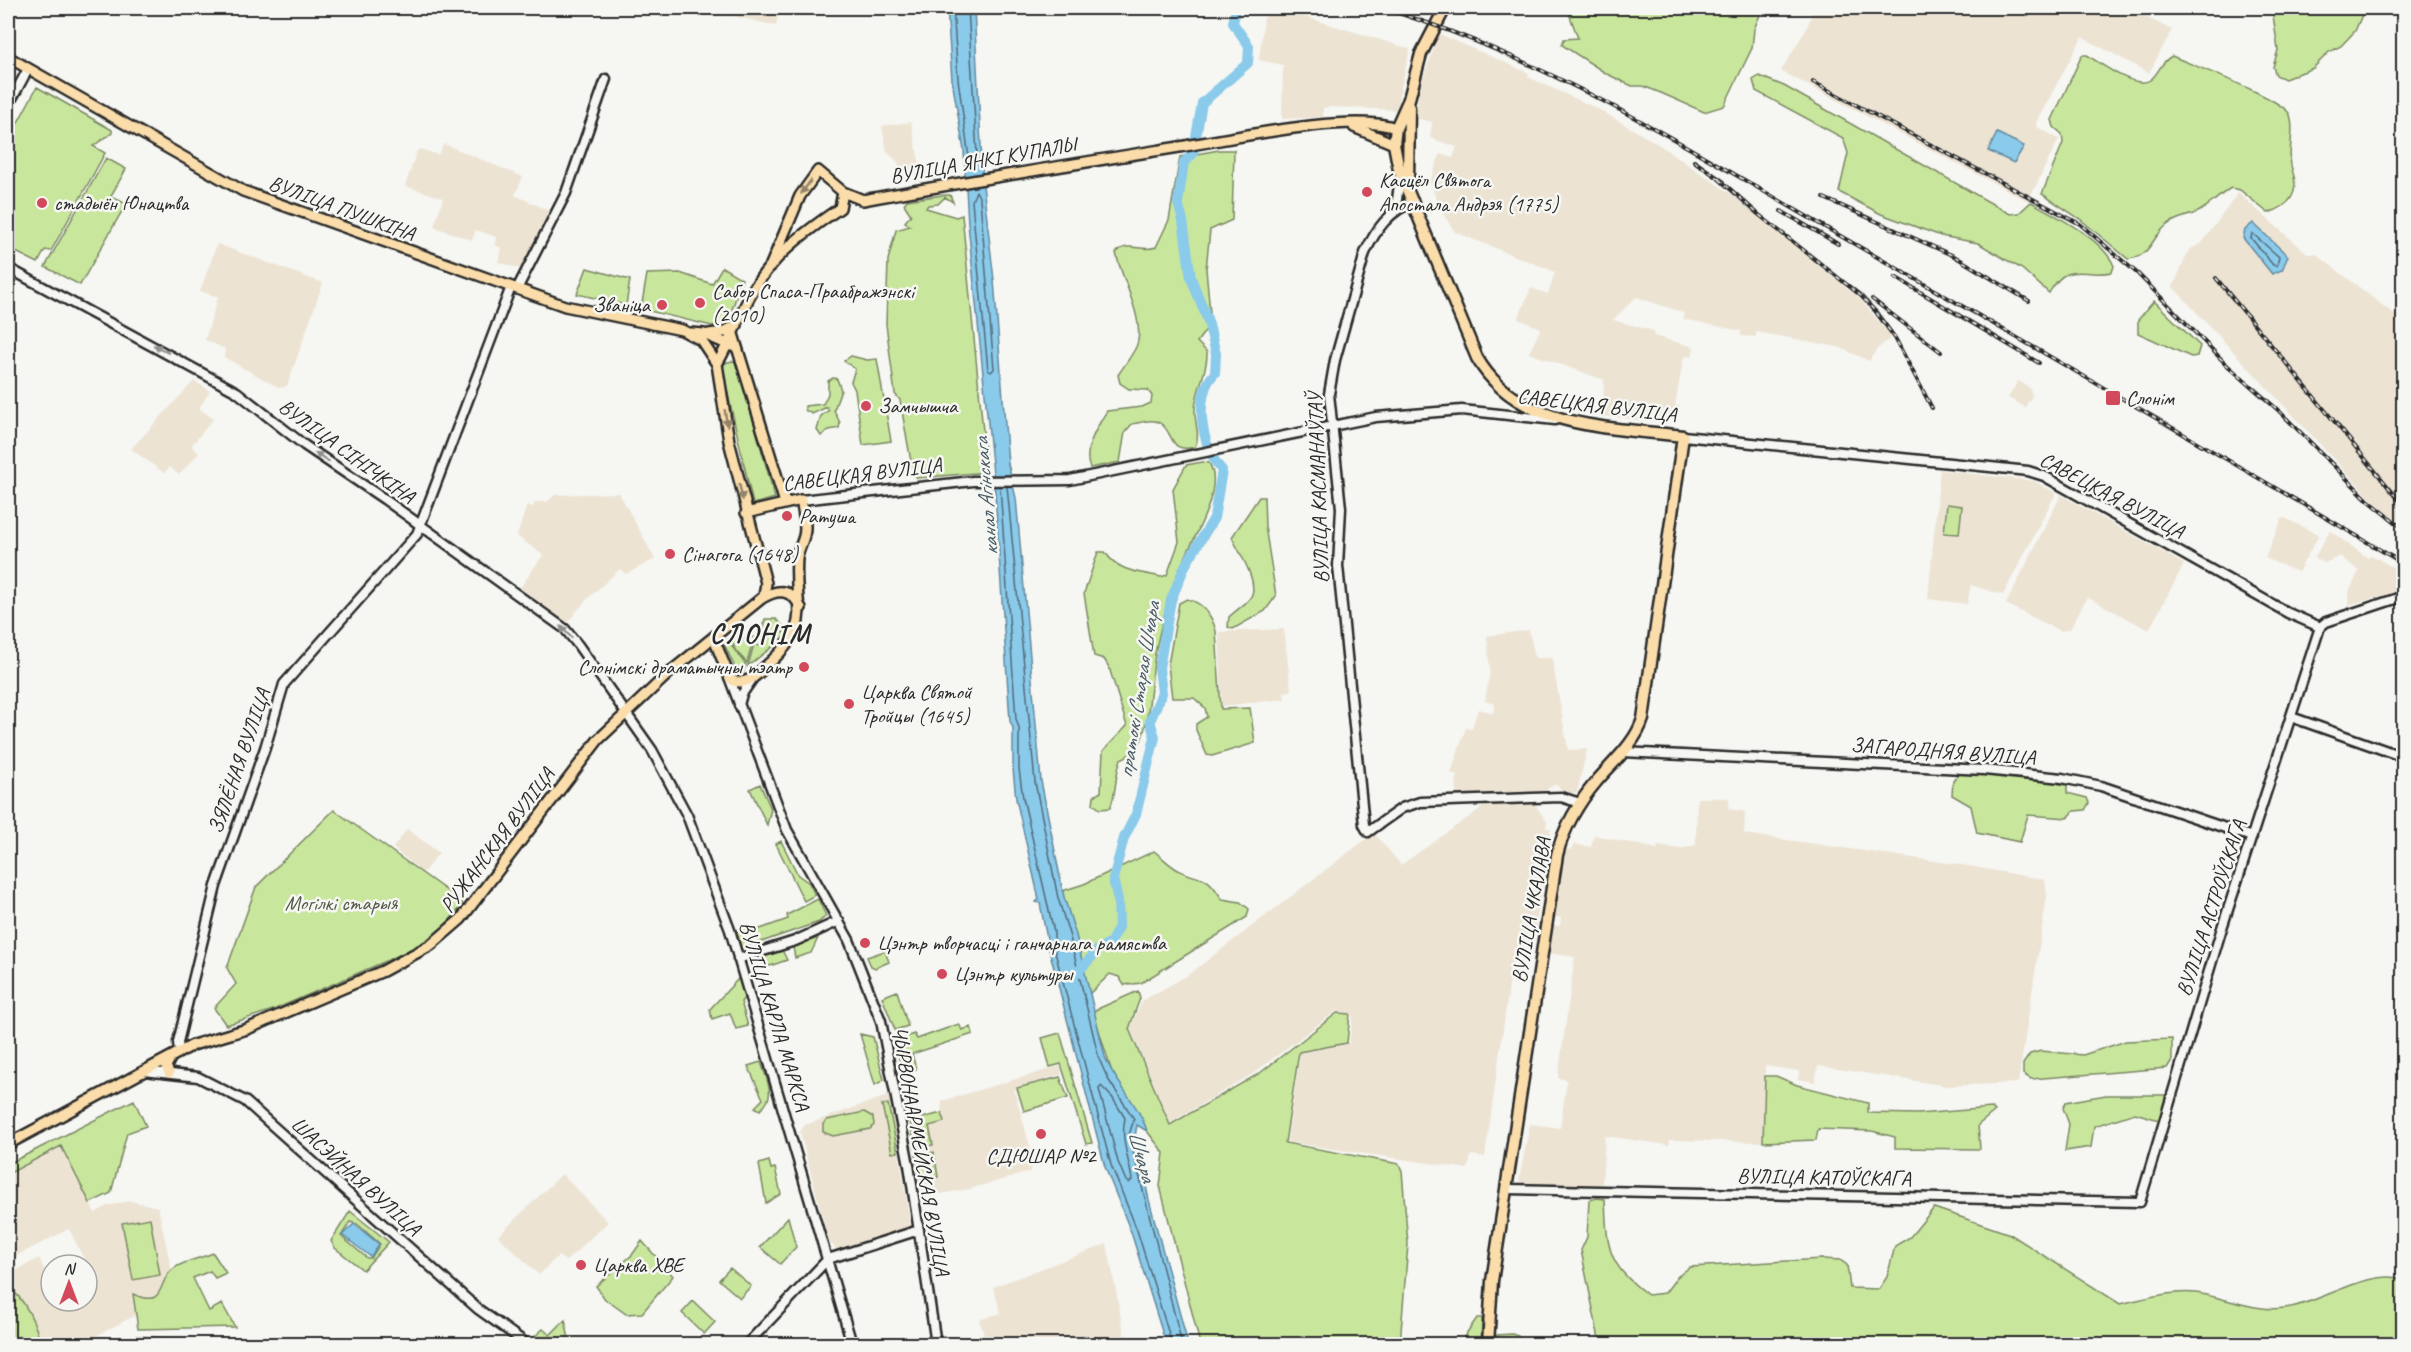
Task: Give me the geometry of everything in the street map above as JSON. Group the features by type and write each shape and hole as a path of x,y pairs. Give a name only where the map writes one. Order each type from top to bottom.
{"highway":[{"path":"1445,8 1420,54 1409,99 1396,128 1394,144 1400,170 1477,358 1492,380 1515,399 1564,421"},
{"path":"1408,188 1409,99"},
{"path":"1396,128 1409,137"},
{"path":"1394,144 1402,147 1409,137"},
{"name":"САВЕЦКАЯ ВУЛІЦА","path":"1564,421 1683,436"},
{"name":"ВУЛІЦА ЧКАЛАВА","path":"1488,1344 1488,1305 1557,855 1567,826 1580,803 1635,738 1643,719 1683,436"}],"main road":[{"name":"ВУЛІЦА ПУШКІНА","path":"8,57 243,191 565,306 703,337 718,362"},
{"path":"1373,123 1394,120 1403,114"},
{"name":"ВУЛІЦА ЯНКІ КУПАЛЫ","path":"787,223 800,196 818,171 843,192 863,200 1012,173 1246,136 1346,124 1373,123 1396,128"},
{"name":"ВУЛІЦА ЯНКІ КУПАЛЫ","path":"1346,124 1365,129 1394,144"},
{"path":"840,207 843,192"},
{"path":"764,597 766,584 729,441 718,362 732,346 735,329 750,294 770,267 799,236 840,207 863,200"},
{"path":"787,223 791,232 799,236"},
{"path":"770,267 787,223"},
{"path":"703,337 735,329"},
{"path":"703,337 713,345 732,346"},
{"path":"732,346 743,363 785,502"},
{"path":"718,362 732,357 743,363"},
{"path":"729,676 737,682 753,678 783,651 791,639 801,608 797,558 805,530 801,500"},
{"name":"САВЕЦКАЯ ВУЛІЦА","path":"746,513 801,500"},
{"path":"764,597 776,590 787,592 801,608"},
{"name":"РУЖАНСКАЯ ВУЛІЦА","path":"8,1144 197,1043 247,1029 383,971 431,945 450,931 472,906 576,767 626,713 669,673 764,597"},
{"name":"ЧЫРВОНААРМЕЙСКАЯ ВУЛІЦА","path":"714,639 729,676"},
{"path":"169,1073 166,1066 176,1054"}],"street":[{"path":"8,106 28,69"},
{"path":"421,527 514,288 566,193 606,79"},
{"path":"1388,218 1397,200 1400,170"},
{"name":"ВУЛІЦА КАСМАНАЎТАЎ","path":"1414,202 1401,207 1372,237 1365,253 1335,360 1329,393 1341,508 1338,566 1363,821 1368,832 1402,808 1431,800 1561,797 1580,803"},
{"name":"ВУЛІЦА СІНІЧКІНА","path":"8,268 237,392 304,445 565,629 626,713"},
{"path":"1514,414 1515,399"},
{"name":"САВЕЦКАЯ ВУЛІЦА","path":"801,500 907,486 973,481 1070,480 1246,446 1366,418 1462,410 1564,421"},
{"name":"САВЕЦКАЯ ВУЛІЦА","path":"1683,436 2038,474 2288,614 2320,627"},
{"name":"ЗЯЛЁНАЯ ВУЛІЦА","path":"176,1054 213,895 265,748 284,684 421,527"},
{"path":"2320,627 2326,622 2403,596"},
{"name":"ВУЛІЦА АСТРОЎСКАГА","path":"2140,1202 2221,931 2320,627"},
{"name":"ЧЫРВОНААРМЕЙСКАЯ ВУЛІЦА","path":"729,676 787,830 839,921 868,984 886,1041 936,1344"},
{"path":"739,705 742,694 753,678"},
{"name":"ВУЛІЦА КАРЛА МАРКСА","path":"626,713 669,777 687,815 738,959 852,1344"},
{"path":"2291,717 2403,757"},
{"name":"ЗАГАРОДНЯЯ ВУЛІЦА","path":"1623,752 1984,770 2062,778 2101,786 2252,837"},
{"path":"738,959 795,941 839,921"},
{"name":"ШАСЭЙНАЯ ВУЛІЦА","path":"144,1071 189,1074 207,1080 245,1101 478,1310 525,1344"},
{"name":"ВУЛІЦА КАТОЎСКАГА","path":"1507,1190 2140,1202"},
{"path":"747,1344 828,1259 919,1230"}],"shaded area":[{"path":"709,8 779,8 776,26"},
{"path":"1276,8 1410,49 1398,110 1330,107 1323,108 1323,117 1282,119 1283,65 1259,60 1264,18"},
{"path":"1815,8 2127,8 2172,30 2149,73 2082,37 2036,123 2037,127 2059,139 2028,201 1781,71 1805,31"},
{"path":"1439,34 1529,73 1528,77 1598,109 1658,144 1731,194 1859,298 1892,337 1877,349 1869,361 1839,347 1756,332 1756,337 1741,336 1741,331 1683,319 1684,313 1636,297 1613,320 1654,331 1654,336 1694,347 1692,357 1684,356 1675,405 1680,406 1677,419 1664,416 1660,422 1603,416 1604,380 1529,353 1541,328 1518,319 1531,288 1548,294 1555,272 1455,232 1440,209 1430,182 1440,154 1453,158 1457,147 1430,138 1432,122 1415,118 1420,87"},
{"path":"911,122 922,175 901,179 898,162 887,152 882,126"},
{"path":"444,144 523,177 515,195 551,212 521,269 498,262 502,248 495,245 496,237 476,230 472,240 434,227 443,198 405,186 417,151 420,149 438,155"},
{"path":"2238,193 2308,254 2316,254 2403,321 2403,526 2374,502 2173,287 2189,250 2202,243"},
{"path":"217,244 323,283 287,386 280,388 243,368 224,357 225,349 205,340 218,297 200,291"},
{"path":"194,381 210,391 199,408 213,419 191,446 199,453 179,475 170,467 164,473 131,449"},
{"path":"2018,381 2029,387 2032,396 2025,407 2008,398"},
{"path":"1940,470 2034,481 2056,493 2003,595 1971,585 1967,604 1928,599"},
{"path":"619,493 655,559 626,574 620,569 586,600 567,623 520,588 543,555 517,536 527,505 533,507 535,502 547,502 555,495"},
{"path":"2061,495 2184,564 2149,630 2087,597 2070,629 2060,631 2006,604"},
{"path":"2285,518 2319,535 2298,572 2265,558 2282,519"},
{"path":"2330,531 2368,558 2371,555 2403,573 2402,590 2349,605 2349,592 2359,571 2340,556 2325,563 2314,558"},
{"path":"1284,629 1291,691 1284,692 1285,699 1222,706 1219,632"},
{"path":"1529,630 1535,658 1552,658 1568,750 1587,749 1577,793 1564,793 1554,785 1546,792 1456,794 1457,775 1451,773 1466,728 1472,729 1478,709 1493,713 1495,704 1485,701 1490,671 1487,636"},
{"path":"1697,798 1729,798 1729,809 1745,812 1744,834 1969,866 2045,880 2047,896 2018,1083 1948,1086 1818,1066 1815,1082 1798,1079 1799,1071 1765,1066 1763,1142 1670,1140 1669,1145 1605,1136 1602,1184 1525,1185 1519,1180 1530,1124 1560,1128 1567,1080 1558,1078 1575,957 1548,953 1552,925 1560,926 1561,918 1553,916 1564,849 1572,850 1574,844 1591,847 1594,835 1657,849 1658,846 1681,849 1696,845"},
{"path":"1534,803 1547,822 1546,828 1551,829 1533,945 1514,951 1485,1157 1471,1155 1468,1169 1287,1142 1300,1053 1349,1044 1353,1016 1336,1011 1254,1073 1170,1123 1130,1028 1142,1001 1188,975 1374,833 1401,865 1486,805"},
{"path":"407,829 439,853 423,873 393,848"},
{"path":"1060,1066 1062,1074 1014,1089 1033,1158 1030,1172 969,1189 923,1197 909,1121 941,1112 942,1101"},
{"path":"890,1095 911,1229 839,1251 829,1242 800,1132 805,1125"},
{"path":"61,1145 95,1213 107,1206 130,1201 158,1207 173,1277 164,1300 98,1335 66,1344 8,1344 8,1275 39,1258 39,1313 99,1313 99,1253 81,1253 69,1229 8,1260 8,1174"},
{"path":"562,1174 608,1222 566,1261 558,1256 539,1275 498,1236"},
{"path":"1107,1244 1126,1344 987,1344 979,1320 1001,1313 993,1287"}],"green space":[{"path":"1567,8 1688,8 1702,11 1706,8 1763,8 1754,29 1752,48 1724,106 1704,112 1643,86 1632,86 1607,74 1562,45 1564,39 1578,38"},
{"path":"2272,8 2365,8 2355,31 2341,46 2329,52 2313,68 2285,79 2276,75 2273,67 2278,50"},
{"path":"2082,55 2087,55 2127,79 2144,82 2150,80 2164,62 2172,56 2217,74 2284,108 2292,122 2290,162 2295,185 2292,197 2283,206 2268,213 2240,190 2231,188 2196,213 2169,223 2142,255 2128,259 2080,219 2042,194 2063,143 2062,134 2054,127 2052,120"},
{"path":"1759,76 1784,86 2010,214 2019,213 2031,202 2053,214 2078,229 2100,247 2109,256 2114,266 2112,272 2069,273 2056,283 2049,293 2022,269 1978,243 1941,236 1881,214 1839,192 1848,153 1843,138 1756,91 1753,80"},
{"name":"стадыён Юнацтва","path":"37,87 112,130 112,133 93,146 105,153 51,251 45,250 38,263 8,248 8,141"},
{"path":"1219,150 1234,150 1232,220 1210,230 1206,269 1211,323 1197,342 1207,352 1207,359 1196,402 1197,442 1195,447 1180,448 1160,423 1150,421 1132,424 1125,432 1120,462 1090,468 1089,446 1107,411 1142,407 1151,403 1152,396 1148,390 1129,389 1120,383 1118,375 1130,358 1139,337 1136,313 1116,253 1125,247 1145,249 1156,247 1169,220 1180,157"},
{"path":"106,158 126,169 111,196 126,204 80,285 45,267"},
{"path":"950,195 953,202 945,197 938,204 928,205 926,208 956,217 962,215 987,472 917,478 913,473 900,400 895,394 886,324 888,260 896,230 910,226 905,222 911,215 904,204 907,200"},
{"path":"722,267 742,279 728,322 712,326 641,309 647,274 680,273 712,284"},
{"path":"587,268 630,280 626,305 577,294"},
{"path":"2154,301 2200,346 2197,356 2191,357 2138,333 2138,320"},
{"path":"851,356 867,360 877,359 891,441 863,445 855,390 851,382 855,369 844,361"},
{"path":"737,362 775,498 753,504 722,368 725,363"},
{"path":"833,378 837,379 841,390 834,410 840,423 839,428 829,430 821,436 817,430 821,416 829,410 827,407 812,414 805,410 805,406 823,404 828,394 828,381"},
{"path":"1209,463 1213,475 1212,491 1201,525 1177,575 1166,608 1156,648 1144,732 1138,747 1121,759 1110,808 1100,809 1093,804 1094,796 1101,792 1103,751 1127,726 1109,667 1104,659 1094,656 1084,593 1098,552 1105,552 1116,564 1130,570 1161,577 1167,575 1179,542 1173,489 1186,465"},
{"path":"1259,497 1264,497 1265,526 1276,596 1265,611 1233,629 1228,627 1229,617 1250,598 1253,585 1232,537"},
{"path":"1947,504 1962,506 1959,534 1944,533"},
{"path":"1187,599 1203,607 1210,615 1216,631 1221,709 1250,708 1255,743 1212,756 1207,755 1196,730 1196,724 1207,717 1205,708 1194,698 1172,698 1168,665 1179,603"},
{"path":"765,619 776,619 788,631 768,634 763,625"},
{"path":"785,632 787,635 748,666 754,644 760,646 767,636"},
{"path":"754,637 747,663 735,650 732,640"},
{"path":"727,640 746,665 742,676 738,674 725,646"},
{"path":"1959,773 2028,778 2067,785 2067,793 2087,798 2089,803 2085,810 2074,811 2068,818 2028,815 2020,842 1977,833 1971,806 1952,795 1953,781"},
{"path":"760,784 771,809 767,825 750,789"},
{"name":"Могілкі старыя","path":"334,810 461,901 463,905 444,926 416,948 273,1010 226,1025 214,1008 236,984 227,968 256,887"},
{"path":"781,841 798,875 809,883 815,895 804,901 776,844"},
{"path":"1154,851 1176,869 1207,881 1222,899 1240,902 1249,909 1247,917 1141,983 1124,985 1119,977 1110,974 1089,994 1062,891 1084,884"},
{"path":"818,899 826,916 819,922 741,949 736,932 747,927 752,932 788,919 787,915"},
{"path":"818,938 811,953 795,958 793,947"},
{"path":"782,950 787,960 767,967 756,959"},
{"path":"885,951 889,962 875,968 871,966 867,957"},
{"path":"739,978 745,997 741,1002 748,1026 736,1029 730,1013 712,1019 710,1009"},
{"path":"897,991 908,1026 895,1030 882,997"},
{"path":"1138,991 1140,998 1129,1029 1170,1125 1260,1073 1337,1013 1350,1014 1347,1043 1299,1052 1285,1143 1399,1164 1402,1171 1408,1244 1400,1344 1200,1344 1160,1186 1164,1153 1147,1131 1113,1076 1093,1011"},
{"path":"959,1024 962,1030 971,1027 973,1034 912,1054 916,1069 903,1073 894,1041 914,1034 917,1039"},
{"path":"1060,1033 1092,1143 1086,1144 1061,1064 1050,1067 1042,1038"},
{"path":"860,1034 873,1037 884,1080 875,1085"},
{"path":"2172,1039 2172,1060 2167,1068 2031,1079 2023,1074 2023,1064 2030,1054 2041,1051 2083,1055 2126,1041"},
{"path":"761,1062 768,1082 769,1094 768,1100 760,1110 755,1107 763,1099 748,1066"},
{"path":"1765,1076 1776,1076 1797,1085 1868,1103 1868,1113 1918,1114 1992,1108 1995,1111 1978,1125 1980,1149 1895,1148 1895,1137 1872,1131 1818,1129 1816,1140 1763,1142"},
{"path":"1060,1077 1068,1098 1024,1111 1017,1088"},
{"path":"2106,1095 2165,1095 2166,1099 2159,1120 2135,1113 2094,1126 2091,1147 2065,1151 2069,1124 2063,1108 2066,1102"},
{"path":"134,1100 146,1126 127,1133 111,1193 90,1203 61,1146 8,1174 8,1164"},
{"path":"888,1104 898,1152 892,1153 882,1105"},
{"path":"864,1112 873,1117 874,1125 870,1129 833,1136 823,1132 823,1124 827,1120"},
{"path":"942,1113 944,1122 929,1126 933,1145 915,1148 910,1121"},
{"path":"934,1152 938,1177 921,1181 916,1155"},
{"path":"769,1161 771,1169 775,1168 781,1194 766,1203 759,1164"},
{"path":"1605,1199 1609,1243 1617,1264 1634,1284 1648,1295 1665,1293 1677,1277 1690,1267 1822,1259 1840,1260 1847,1265 1850,1288 1879,1289 1887,1277 1895,1246 1910,1237 1934,1208 2010,1234 2120,1304 2187,1292 2255,1307 2279,1309 2304,1304 2363,1281 2391,1277 2403,1280 2403,1344 1600,1344 1581,1250 1587,1237 1589,1200"},
{"path":"350,1211 389,1242 363,1270 335,1248 331,1241","holes":["350,1222 357,1224 380,1244 371,1258 367,1258 341,1236"]},
{"path":"788,1217 796,1247 780,1264 760,1247"},
{"path":"150,1218 160,1275 133,1280 122,1223"},
{"path":"642,1241 673,1276 642,1313 626,1314 605,1299 596,1286 632,1255"},
{"path":"213,1253 226,1273 215,1278 210,1271 193,1278 209,1311 222,1304 235,1327 138,1329 133,1294 144,1298 156,1296 173,1269"},
{"path":"730,1268 751,1286 740,1298 719,1280"},
{"path":"8,1288 19,1297 29,1313 39,1344 8,1344"},
{"path":"693,1301 715,1322 704,1334 682,1313"},
{"path":"1477,1318 1482,1318 1481,1344 1459,1344"},
{"path":"565,1320 570,1344 546,1344 534,1337 543,1329 550,1335"},
{"path":"1497,1335 1518,1336 1521,1344 1496,1344"},
{"path":"137,1336 184,1340 187,1344 142,1344"}],"water":[{"path":"947,8 974,8 983,185 994,280 1008,464 1016,498 1041,781 1064,897 1076,935 1105,1057 1147,1131 1137,1125 1135,1136 1149,1200 1188,1344 1166,1344 1131,1232 1105,1167 1049,949 1040,903 1036,902 1039,899 1016,799 1013,728 1010,721 995,493 968,224 964,151 952,80"},
{"path":"1997,133 2024,146 2014,163 1988,151"},
{"path":"2253,223 2288,256 2282,270 2272,274 2243,238 2245,230"},
{"path":"354,1224 379,1244 371,1257 342,1235"}],"waterway":[{"name":"пратокі Старая Шчара","path":"1074,976 1099,949 1111,942 1119,926 1118,900 1113,879 1124,838 1136,814 1155,737 1150,721 1162,693 1159,668 1171,600 1185,566 1214,518 1222,470 1209,450 1202,422 1202,408 1208,383 1215,373 1216,354 1208,321 1191,278 1183,221 1178,203 1184,162 1193,154 1202,103 1248,63 1249,46 1233,23 1236,8"}],"railway":[{"path":"1382,8 1442,28 1501,52 1616,107 2404,564"},
{"path":"1813,82 2080,224 2138,274 2227,365 2278,410 2368,500 2404,529"},
{"path":"1694,161 1724,182"},
{"path":"1719,179 1758,214 1860,295 1876,312 1895,338 1932,408"},
{"path":"1824,198 1954,256 2029,301"},
{"path":"1781,211 1838,244"},
{"path":"1895,277 2039,363"},
{"path":"2216,278 2404,506"},
{"path":"1872,299 1941,352"}],"place":[{"name":"Касцёл Святога Апостала Андрэя (1775)","path":"1367,192"},
{"name":"стадыён Юнацтва","path":"42,203"},
{"name":"Сабор Спаса-Праабражэнскі (2010)","path":"700,303"},
{"name":"Званіца","path":"662,305"},
{"name":"Слонім","path":"2113,398"},
{"name":"Замчышча","path":"866,406"},
{"name":"Ратуша","path":"787,516"},
{"name":"Сінагога (1648)","path":"670,554"},
{"name":"Слонімскі драматычны тэатр","path":"804,667"},
{"name":"Царква Святой Тройцы (1645)","path":"849,704"},
{"name":"Цэнтр творчасці і ганчарнага рамяства","path":"865,943"},
{"name":"Цэнтр культуры","path":"942,974"},
{"name":"СДЮШАР №2","path":"1041,1134"},
{"name":"Царква ХВЕ","path":"581,1265"}],"district":[{"name":"СЛОНІМ","path":"760,634"}],"water label":[{"name":"канал Агінскага","path":"985,497"},
{"name":"Шчара","path":"1143,1156"}]}
